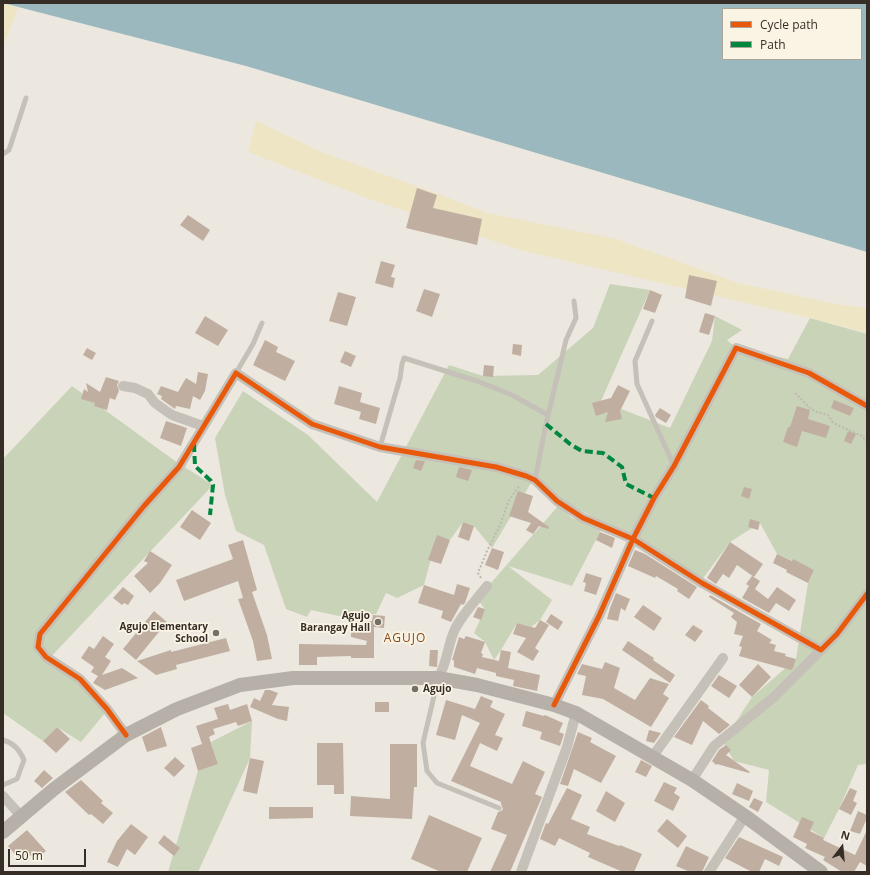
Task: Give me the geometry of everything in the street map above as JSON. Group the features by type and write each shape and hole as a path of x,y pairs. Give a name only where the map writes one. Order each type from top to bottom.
{"main road":[{"path":"3,832 54,789 126,735 177,709 240,686 293,678 438,678 477,685 554,705 576,713 653,756 692,780 745,816 822,872"}],"street":[{"path":"554,705 599,616 633,539 654,498 674,466 736,348 809,373 867,406"},
{"path":"126,735 107,709 80,679 46,657 38,647 40,634 144,506 180,467 203,426 236,373 312,424 380,447 496,467 531,478 557,501 583,518 633,539 702,583 821,650"},
{"path":"123,386 135,388 148,394 155,403 172,415 203,426"},
{"path":"438,678 444,669 453,633 459,622 487,586"},
{"path":"692,780 714,746 774,697 837,634 867,594"},
{"path":"653,756 723,658"},
{"path":"521,872 567,747 576,713"},
{"path":"3,796 21,816"},
{"path":"709,872 745,816"}],"lane":[{"path":"3,154 9,150 26,98"},
{"path":"531,478 566,340 576,318 574,301"},
{"path":"652,321 635,361 637,384 674,466"},
{"path":"236,373 253,344 262,323"},
{"path":"380,447 400,378 404,358 477,381 512,395 548,415"},
{"path":"438,678 423,743 427,771 437,783 499,808"},
{"path":"3,740 17,748 24,760 17,779 3,785"}],"path":[{"path":"795,393 810,408 828,415 833,423 862,436 867,442"},
{"path":"487,586 478,573 500,525 509,500 531,478"}],"green space":[{"path":"610,284 650,290 601,401 670,428 712,341 715,316 742,330 727,340 736,348 788,359 810,318 867,334 867,764 858,765 839,809 824,838 766,802 769,770 734,761 723,742 752,697 796,659 808,583 814,570 777,554 760,523 730,542 698,585 633,539 531,483 492,548 474,526 463,522 450,540 437,536 424,585 397,598 386,593 376,614 339,616 311,610 307,617 286,609 264,545 236,531 225,495 215,438 243,391 308,435 377,502 449,365 483,376 538,375 593,328"},
{"path":"72,386 175,461 213,485 46,662 78,682 105,713 81,742 57,727 43,741 3,713 3,459"},
{"path":"558,506 572,518 601,530 572,586 508,566 552,600 540,620 531,627 517,623 494,660 485,642 474,633 485,609 477,599"},
{"path":"252,721 250,758 198,872 168,872 198,771 218,764 211,742"}],"sand":[{"path":"3,3 18,8 3,47"},
{"path":"256,121 324,153 487,213 616,239 738,283 836,304 867,308 867,333 810,318 520,250 372,200 248,152"}],"water":[{"path":"3,3 867,3 867,252 246,66"}],"building":[{"path":"417,188 437,195 433,208 482,219 477,245 406,228"},
{"path":"188,215 210,230 203,241 180,225"},
{"path":"381,261 395,265 391,277 395,278 393,288 375,283"},
{"path":"689,275 717,281 711,306 685,298"},
{"path":"424,289 440,294 432,317 416,311"},
{"path":"650,290 662,295 655,313 643,309"},
{"path":"338,292 356,297 347,326 329,321"},
{"path":"705,313 715,316 709,335 699,332"},
{"path":"205,316 228,330 218,346 195,333"},
{"path":"265,340 278,347 276,352 295,361 285,381 253,365"},
{"path":"513,344 522,345 521,356 512,354"},
{"path":"87,348 96,353 92,360 83,355"},
{"path":"345,351 356,356 351,367 340,362"},
{"path":"484,365 494,366 493,377 483,376"},
{"path":"198,372 208,374 205,391 200,400 193,396 190,409 176,406 175,409 161,399 162,396 157,394 161,386 178,392 186,378 196,384"},
{"path":"106,377 119,381 117,385 119,391 115,400 110,398 107,410 94,406 95,403 81,399 84,389 88,392 86,383 100,392"},
{"path":"618,385 630,391 620,411 622,419 605,422 608,412 596,416 592,403 611,398"},
{"path":"339,386 362,393 360,402 380,408 376,424 359,419 361,412 334,404"},
{"path":"834,400 854,408 850,416 831,408"},
{"path":"797,406 810,410 808,419 830,426 826,438 802,431 797,447 783,442"},
{"path":"660,408 671,415 666,423 655,415"},
{"path":"166,421 187,428 181,446 160,438"},
{"path":"848,431 856,434 851,444 844,441"},
{"path":"416,460 425,461 421,471 413,468"},
{"path":"459,467 472,470 468,481 456,477"},
{"path":"744,487 752,489 749,499 741,496"},
{"path":"518,491 533,496 528,512 549,527 548,529 539,526 533,534 526,530 531,523 509,516"},
{"path":"192,510 211,523 200,540 180,527"},
{"path":"750,519 760,522 758,530 748,527"},
{"path":"463,522 474,526 469,541 458,537"},
{"path":"600,532 615,538 612,548 596,540"},
{"path":"437,535 450,540 441,564 428,560"},
{"path":"243,540 257,590 252,592 267,635 272,659 257,661 253,641 238,599 243,598 238,581 184,601 176,580 233,559 228,545"},
{"path":"730,542 763,564 754,577 737,565 729,578 723,574 716,584 707,578"},
{"path":"492,548 504,552 498,570 485,565"},
{"path":"635,550 645,554 697,587 689,599 677,591 678,589 656,576 655,578 628,566"},
{"path":"150,551 172,565 160,583 150,593 134,576 148,563 144,561"},
{"path":"777,554 792,561 793,559 814,570 808,583 786,572 787,570 773,563"},
{"path":"586,573 602,578 596,595 584,591 586,583 583,582"},
{"path":"752,576 760,581 755,589 768,599 777,587 796,600 789,611 776,603 769,613 742,598 749,586 746,584"},
{"path":"457,584 470,588 465,603 463,605 461,604 451,622 441,618 443,611 418,603 424,585 454,595"},
{"path":"123,587 134,596 128,605 124,603 122,605 113,598"},
{"path":"616,593 630,599 625,611 621,608 618,621 607,619"},
{"path":"710,595 761,624 757,631 772,640 769,643 776,645 774,651 786,654 785,656 796,659 793,668 791,670 739,656 742,647 739,646 743,636 734,634 737,622 731,617 734,613 709,597"},
{"path":"643,605 662,618 654,631 634,617"},
{"path":"478,607 485,609 481,620 473,617"},
{"path":"154,611 167,622 136,660 123,649"},
{"path":"551,614 563,622 558,630 546,622"},
{"path":"373,615 385,616 384,628 374,627 374,658 351,658 351,656 317,657 317,665 299,665 299,644 366,645 367,641 351,637 351,621 372,621"},
{"path":"540,620 549,625 535,648 539,651 533,661 517,652 526,638 513,634 517,623 535,628"},
{"path":"693,625 703,631 695,642 685,635"},
{"path":"103,636 114,644 105,657 111,661 102,675 122,668 138,678 105,690 93,683 98,676 91,672 94,667 81,658 89,646 94,649"},
{"path":"466,636 485,642 481,653 483,654 482,657 499,661 501,650 511,652 508,668 540,675 537,691 513,686 514,680 496,676 496,673 477,668 475,674 454,667 454,660 452,660 459,637 464,639"},
{"path":"226,638 230,651 176,665 177,669 156,675 137,661 171,650 171,652"},
{"path":"628,641 654,658 653,660 675,675 670,683 622,650"},
{"path":"430,650 438,650 437,667 429,666"},
{"path":"605,662 620,668 614,688 635,700 650,678 669,684 663,694 669,698 651,727 603,699 582,695 586,676 577,674 582,664 602,669"},
{"path":"758,664 771,677 752,697 739,685"},
{"path":"719,675 737,686 729,698 711,686"},
{"path":"265,690 278,693 272,705 289,707 287,721 278,719 250,707 254,698 260,701"},
{"path":"481,696 493,701 490,707 505,714 495,735 503,738 497,751 480,743 470,766 512,784 523,761 545,772 535,794 542,797 510,872 490,872 507,835 491,829 498,812 503,809 501,802 451,781 480,723 462,715 455,740 436,735 446,700 475,709"},
{"path":"701,700 709,706 708,708 730,725 719,734 703,721 692,745 674,737"},
{"path":"375,702 389,702 389,712 375,712"},
{"path":"228,704 230,710 247,704 252,721 238,726 236,722 213,729 215,734 209,737 218,764 198,771 191,748 202,744 196,726 218,719 214,708"},
{"path":"526,711 545,715 563,723 559,732 564,734 560,746 540,739 542,732 522,726"},
{"path":"57,727 70,739 56,753 43,741"},
{"path":"161,727 167,746 147,752 142,737"},
{"path":"649,730 661,733 654,743 646,741"},
{"path":"578,732 592,738 590,742 616,756 601,783 574,769 568,786 560,784"},
{"path":"317,743 343,743 344,794 334,794 334,785 317,785"},
{"path":"390,744 417,744 417,787 414,787 412,819 350,816 351,796 390,799"},
{"path":"726,745 731,750 726,755 750,772 749,773 717,764 716,765 712,761 719,750"},
{"path":"175,757 185,766 174,777 164,768"},
{"path":"250,758 264,761 257,794 243,791"},
{"path":"641,760 652,766 646,777 635,772"},
{"path":"44,770 53,778 42,788 34,781"},
{"path":"81,780 103,801 101,803 113,813 103,824 91,814 89,815 65,792"},
{"path":"664,782 677,788 674,793 680,797 673,811 654,801"},
{"path":"737,783 753,791 749,801 732,794"},
{"path":"567,788 582,795 571,819 590,827 587,834 642,854 634,872 623,872 588,857 590,853 559,838 555,846 540,839 546,823 548,824"},
{"path":"850,788 857,791 853,801 857,803 851,815 839,809"},
{"path":"606,791 625,803 615,822 596,811"},
{"path":"754,798 763,802 758,812 749,807"},
{"path":"269,807 313,807 313,818 269,819"},
{"path":"858,811 867,815 860,834 850,831"},
{"path":"429,815 482,838 467,872 441,872 411,859"},
{"path":"802,817 814,822 810,831 824,838 823,840 855,855 867,830 867,866 860,862 854,872 842,872 823,860 825,857 805,848 807,844 793,837"},
{"path":"667,819 687,836 678,848 657,831"},
{"path":"131,824 148,837 135,855 127,849 118,867 107,862 117,841"},
{"path":"27,830 46,851 35,860 28,853 20,860 8,846"},
{"path":"164,835 180,848 174,856 158,843"},
{"path":"739,837 783,857 779,866 765,859 759,872 752,872 725,858"},
{"path":"686,846 709,857 702,872 690,872 676,866"}],"marked path":[{"path":"546,424 570,444 582,451 603,453 622,467 626,484 654,498"},
{"path":"194,444 195,466 211,481 213,485 210,515"}],"cycle path":[{"path":"554,705 599,616 633,539 654,498 674,466 736,348 809,373 867,406"},
{"path":"126,735 107,709 80,679 46,657 38,647 40,634 144,506 179,467 236,373 312,424 380,447 496,467 535,480 557,501 583,518 633,539 702,583 821,650 837,634 867,594"}],"place":[{"name":"Agujo Barangay Hall","path":"378,622"},
{"name":"Agujo Elementary School","path":"216,633"},
{"name":"Agujo","path":"415,689"}],"district":[{"name":"AGUJO","path":"405,639"}]}
